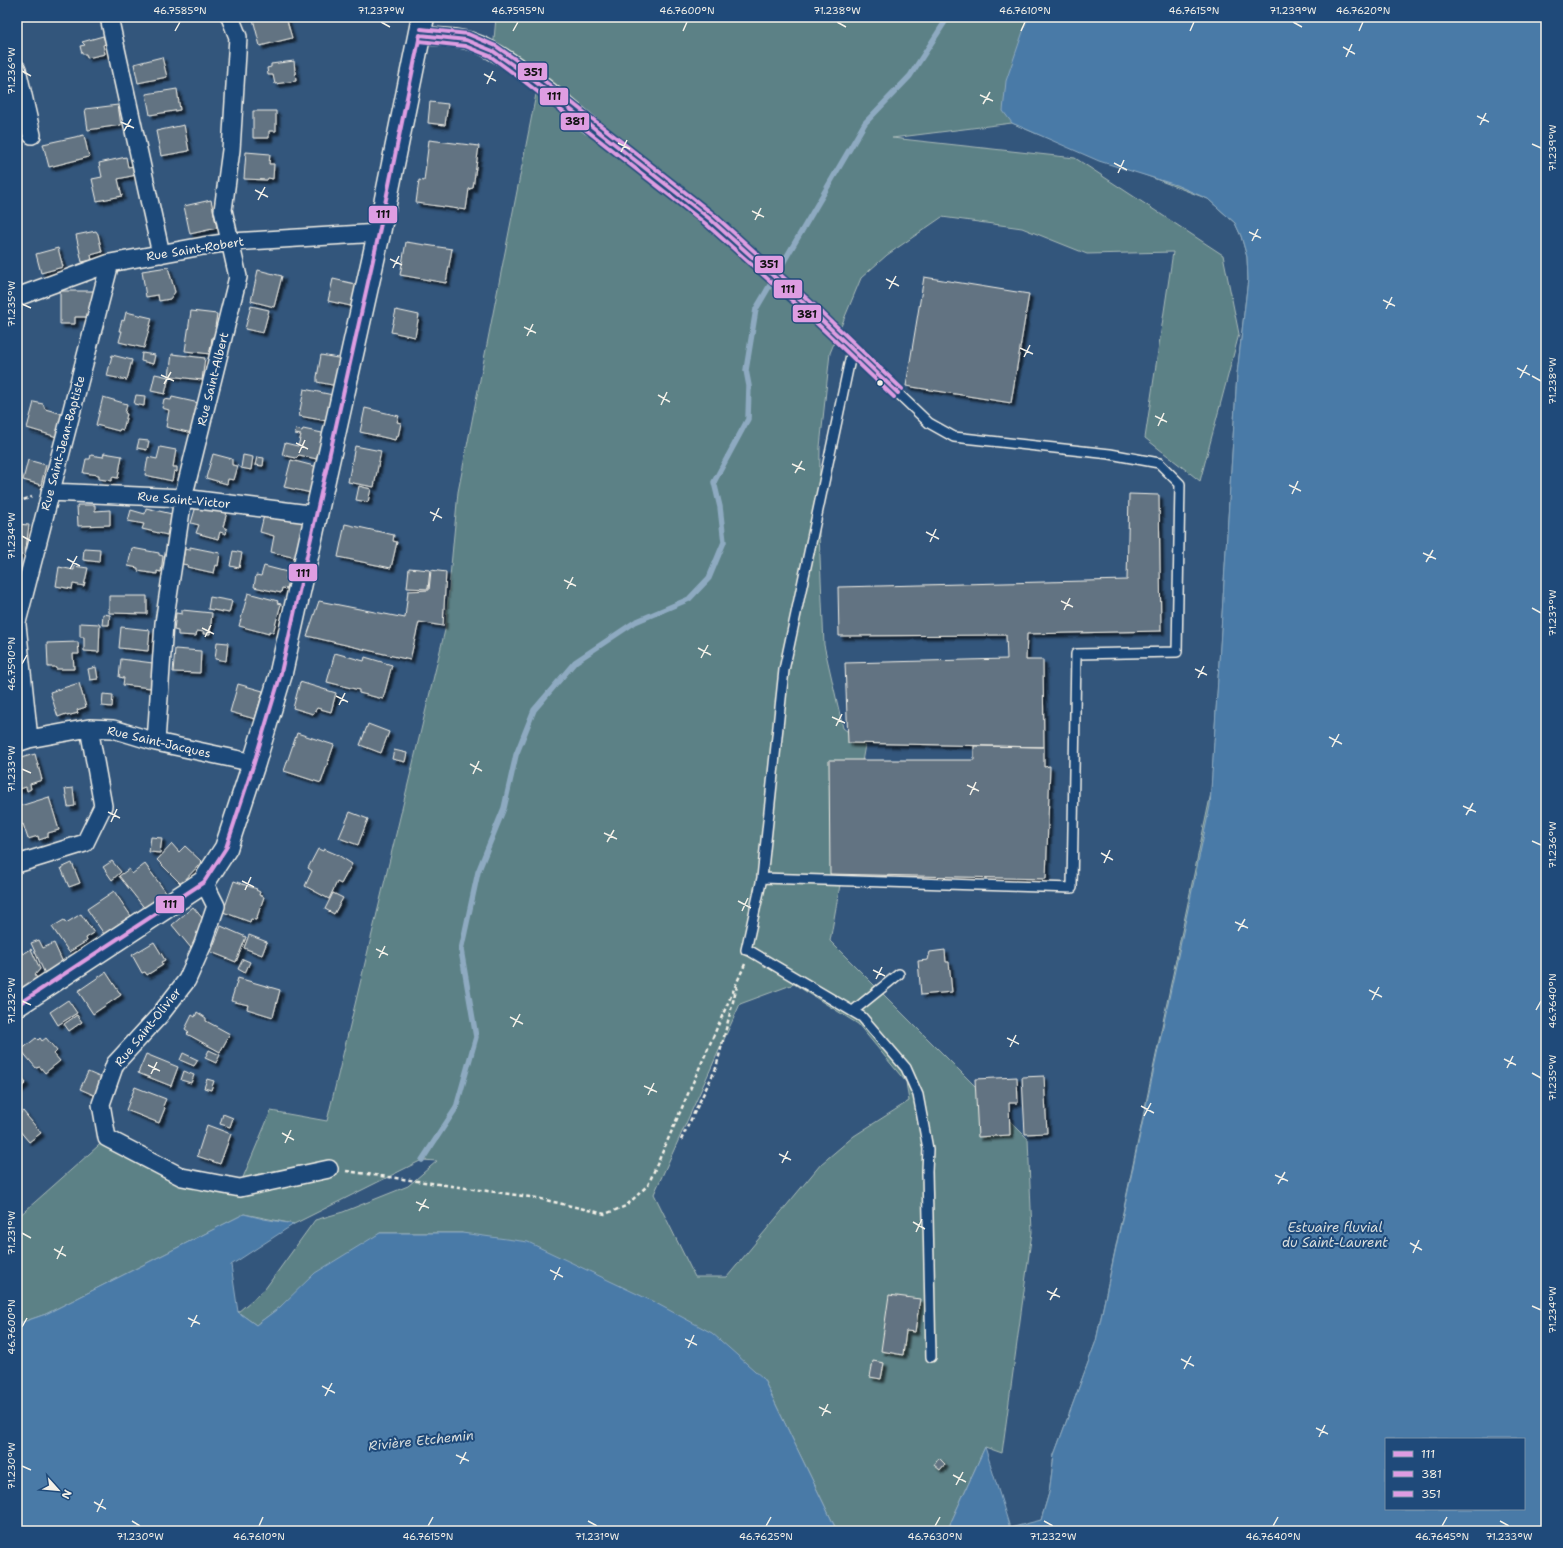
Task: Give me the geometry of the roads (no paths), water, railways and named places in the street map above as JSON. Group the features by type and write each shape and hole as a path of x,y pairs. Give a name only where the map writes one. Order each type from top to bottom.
{"street":[{"path":"109,17 161,254"},
{"name":"Rue Saint-Albert","path":"156,742 164,623 183,498 238,277 223,210 231,150 238,37 230,17"},
{"path":"17,1005 204,882 226,848 280,677 379,233 422,26 466,40 493,51 524,73 590,126"},
{"path":"17,69 32,135"},
{"name":"Rue Saint-Robert","path":"17,297 110,263 231,242 379,233"},
{"name":"Rue Saint-Jean-Baptiste","path":"23,741 17,623 110,263"},
{"name":"Rue Saint-Victor","path":"50,492 183,498 317,515"},
{"path":"17,864 85,843 103,806 89,728"},
{"name":"Rue Saint-Jacques","path":"23,741 89,728 113,729 156,742 254,763"},
{"name":"Rue Saint-Olivier","path":"204,882 216,906 203,944 187,980 159,1016 115,1064 101,1104 107,1138 182,1177 240,1188 329,1169"}],"lane":[{"path":"590,126 710,219 810,309 929,423 954,437 1110,454 1159,463 1180,484 1177,652 1076,654 1072,888 762,878"},
{"path":"852,350 784,670 762,878 748,951 862,1017 906,1068 918,1095 928,1149 927,1171 931,1357"},
{"path":"852,1011 899,974"}],"water":[{"name":"Estuaire fluvial du Saint-Laurent","path":"1028,17 1546,17 1546,1531 947,1531 985,1447 1010,1528 1041,1520 1049,1493 1054,1455 1096,1341 1210,806 1237,374 1248,279 1247,257 1241,236 1235,223 1208,199 1176,185 1099,161 1012,123 1003,111 1006,81"},
{"name":"Rivière Etchemin","path":"244,1214 294,1224 231,1265 238,1312 256,1325 280,1307 315,1273 380,1233 462,1233 528,1242 652,1301 712,1333 763,1378 836,1529 841,1531 17,1531 17,1324 46,1314"}],"waterway":[{"path":"422,1160 456,1108 476,1037 461,950 478,872 504,808 516,755 534,710 575,662 635,622 689,599 709,578 724,542 720,507 714,482 748,419 749,386 746,370 756,309 865,123 910,76 948,17"}]}
